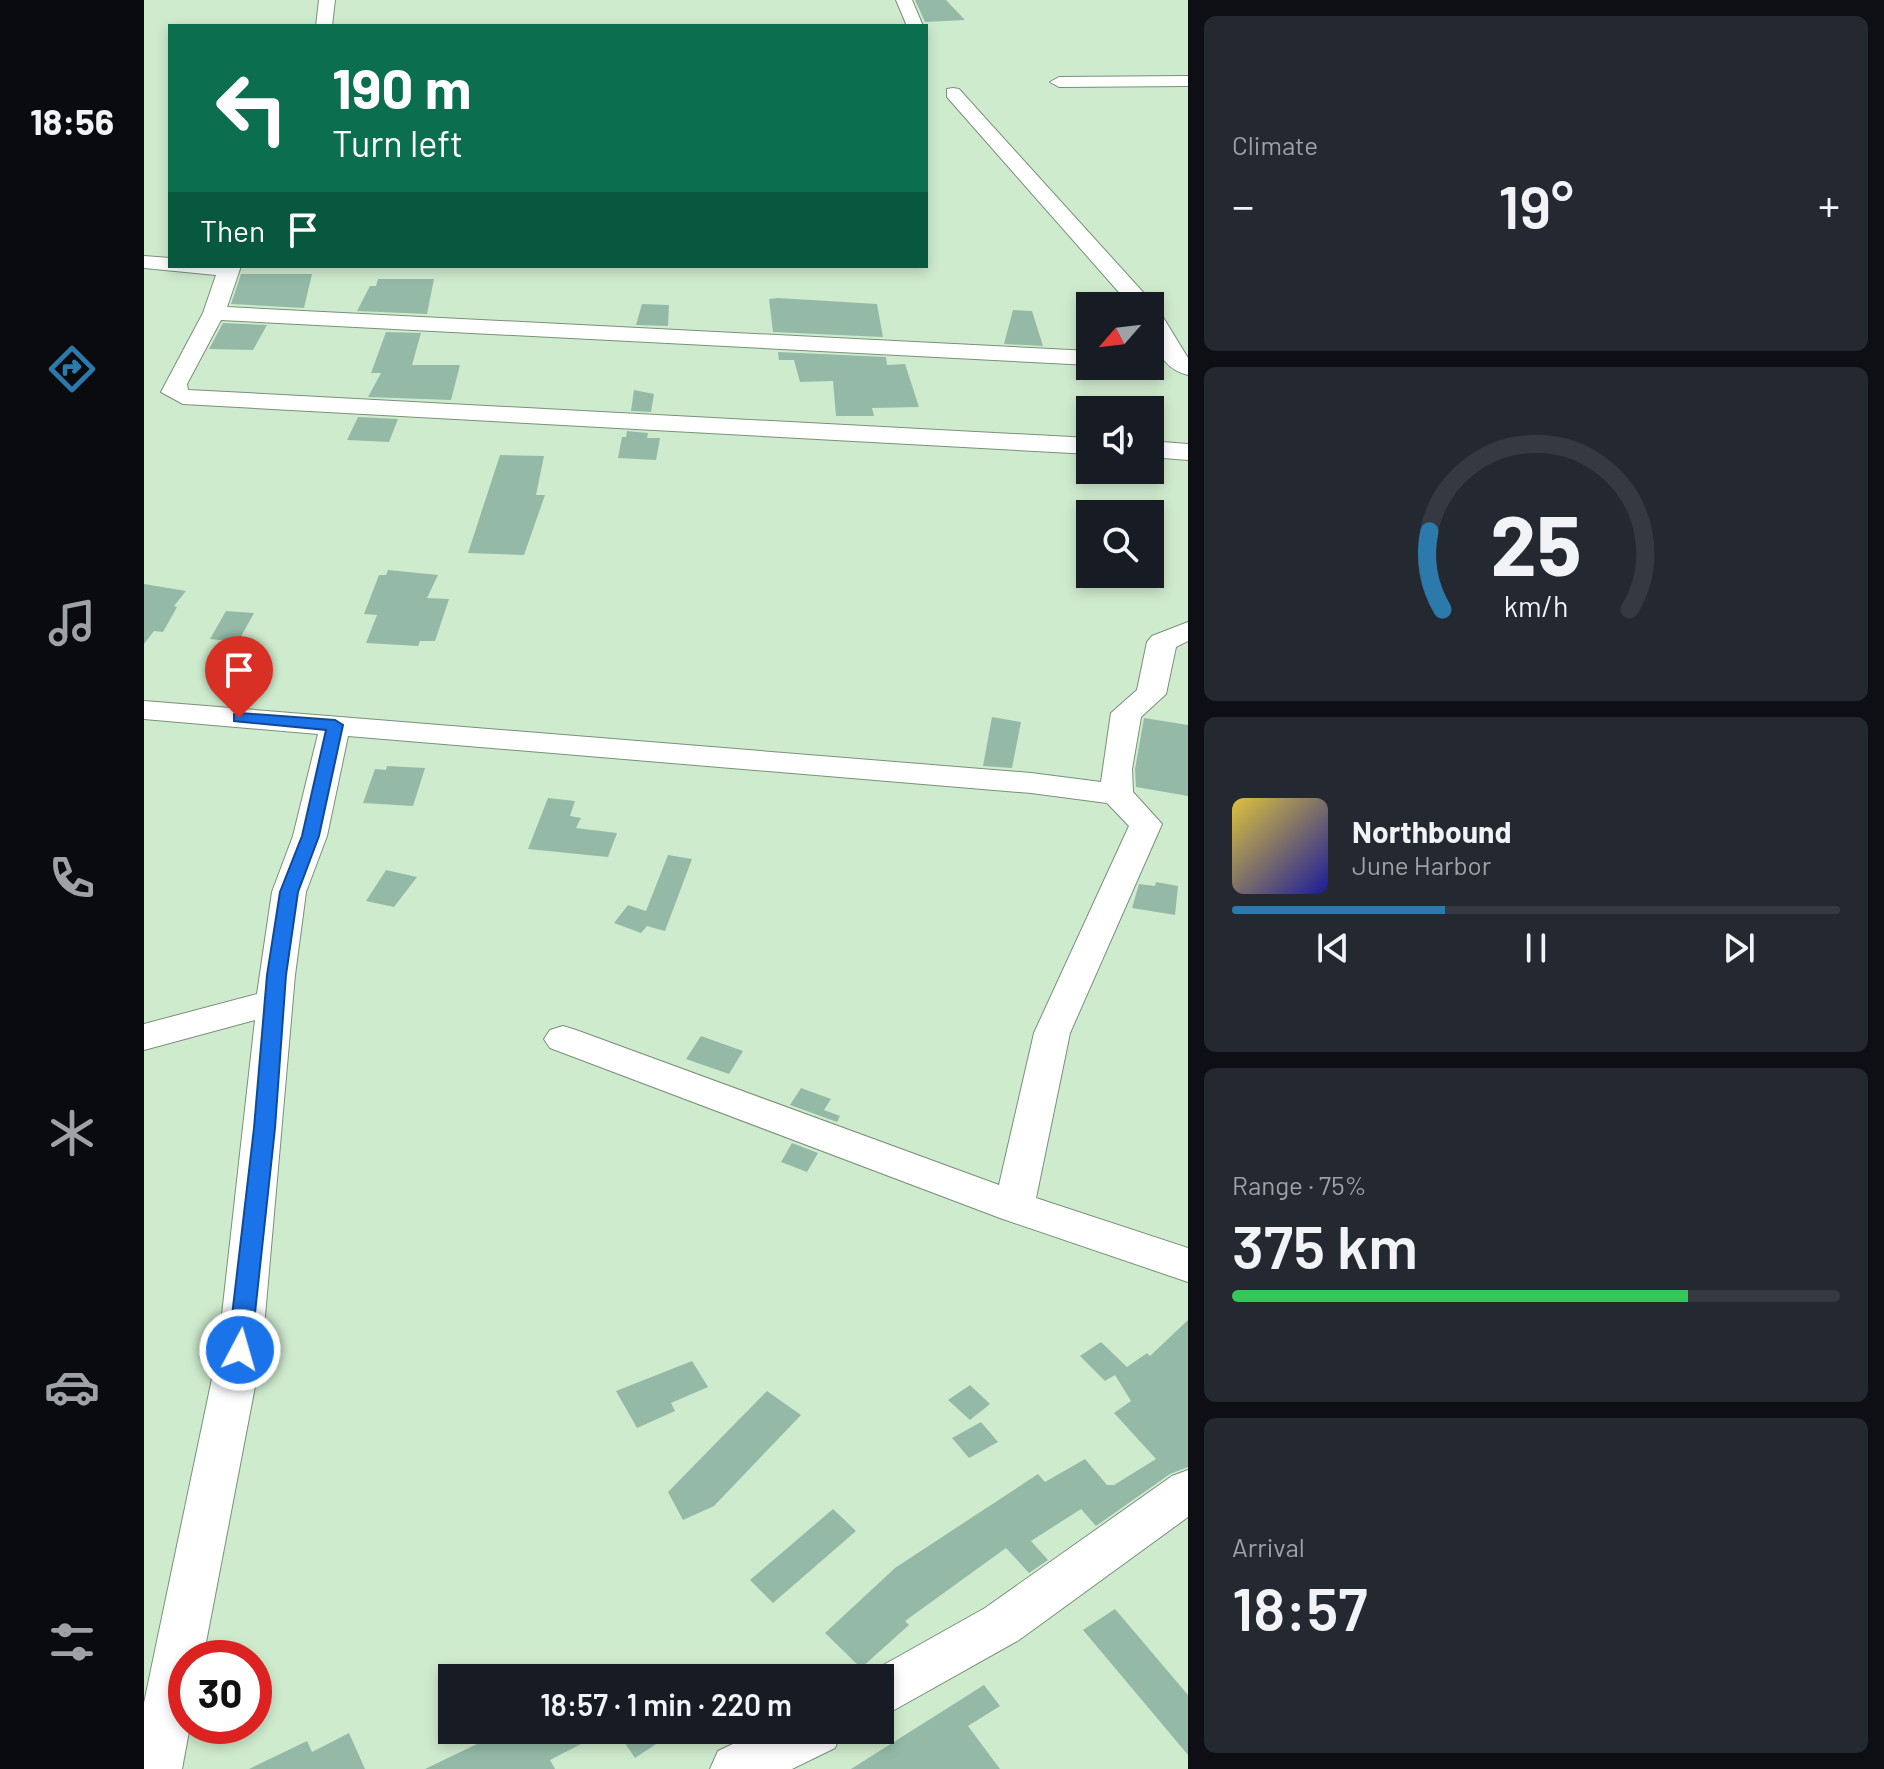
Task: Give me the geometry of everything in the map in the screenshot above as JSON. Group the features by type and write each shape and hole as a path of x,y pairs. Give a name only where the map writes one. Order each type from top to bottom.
{"street":[{"path":"324,24 327,0"},
{"path":"904,0 914,24"},
{"path":"1059,82 1188,81"},
{"path":"953,93 1131,292"},
{"path":"144,262 168,264"},
{"path":"229,268 214,313 175,384 173,392 183,397 549,414 1076,445"},
{"path":"214,313 1076,357"},
{"path":"1164,336 1182,365"},
{"path":"1164,450 1188,452"},
{"path":"1117,794 1116,769 1126,713 1151,694 1162,642 1188,631"},
{"path":"144,710 575,748 1031,783 1117,794 1146,824 1052,1033 1014,1207"},
{"path":"156,1769 240,1350 274,1002 289,892 310,836 335,725"},
{"path":"144,1037 274,1002"},
{"path":"563,1039 1014,1207 1188,1265"},
{"path":"894,1686 1002,1624 1188,1491"},
{"path":"736,1769 788,1744"}],"building":[{"path":"915,0 946,0 965,20 925,22"},
{"path":"241,274 312,274 304,308 231,304"},
{"path":"378,279 434,279 427,314 357,311 370,286 376,286"},
{"path":"769,299 877,304 883,337 773,332"},
{"path":"642,304 669,305 668,326 636,325"},
{"path":"1013,310 1032,311 1043,346 1004,344"},
{"path":"223,323 267,325 253,350 209,349"},
{"path":"386,332 421,333 412,365 460,365 451,400 368,397 381,373 371,373"},
{"path":"778,352 886,357 887,365 905,364 919,407 872,408 874,416 836,416 833,381 800,382 794,360 779,360"},
{"path":"634,390 654,394 651,412 631,411"},
{"path":"358,417 398,419 389,442 347,440"},
{"path":"627,431 648,433 647,438 660,438 656,460 618,458 622,437 626,437"},
{"path":"500,455 544,456 536,495 545,495 524,555 468,553"},
{"path":"388,570 438,575 427,598 449,599 435,641 420,641 418,646 366,643 377,615 364,614 379,575 386,575"},
{"path":"144,584 186,591 174,606 177,607 163,632 154,631 144,644"},
{"path":"226,611 254,613 238,642 210,639"},
{"path":"992,717 1021,722 1012,768 983,766"},
{"path":"1144,718 1188,725 1188,796 1136,787 1135,769"},
{"path":"387,766 425,768 413,806 363,803 375,769 386,770"},
{"path":"548,798 575,801 570,816 581,818 576,828 617,833 608,857 528,849"},
{"path":"668,855 692,859 665,931 647,926 641,933 614,923 628,905 646,911"},
{"path":"386,870 417,877 394,907 366,901"},
{"path":"1156,882 1178,886 1175,915 1132,908 1139,884 1155,886"},
{"path":"701,1036 743,1051 729,1074 686,1059"},
{"path":"801,1088 831,1099 824,1110 840,1116 837,1122 790,1105"},
{"path":"792,1143 818,1153 807,1172 781,1162"},
{"path":"1188,1320 1188,1467 1170,1474 1096,1526 1081,1509 1031,1541 1048,1560 1029,1573 1006,1548 905,1621 909,1625 865,1664 857,1664 825,1633 895,1568 1038,1474 1045,1482 1085,1459 1107,1485 1114,1485 1156,1459 1114,1413 1131,1401 1115,1375 1105,1381 1080,1356 1101,1342 1127,1367 1147,1353 1150,1356"},
{"path":"692,1361 708,1387 671,1403 675,1411 637,1428 616,1391"},
{"path":"970,1385 990,1404 970,1420 948,1400"},
{"path":"767,1391 801,1415 714,1506 683,1520 668,1492"},
{"path":"981,1422 998,1442 969,1458 952,1438"},
{"path":"833,1509 856,1531 773,1603 750,1580"},
{"path":"1115,1609 1188,1695 1188,1755 1083,1630"},
{"path":"984,1685 1000,1706 968,1726 1000,1769 851,1769"},
{"path":"349,1733 365,1769 249,1769 307,1741 312,1752"},
{"path":"477,1744 581,1744 550,1760 555,1769 425,1769"},
{"path":"626,1744 656,1744 635,1758"}],"route":[{"path":"239,718 335,725 310,836 289,892 277,975 240,1350"}]}
